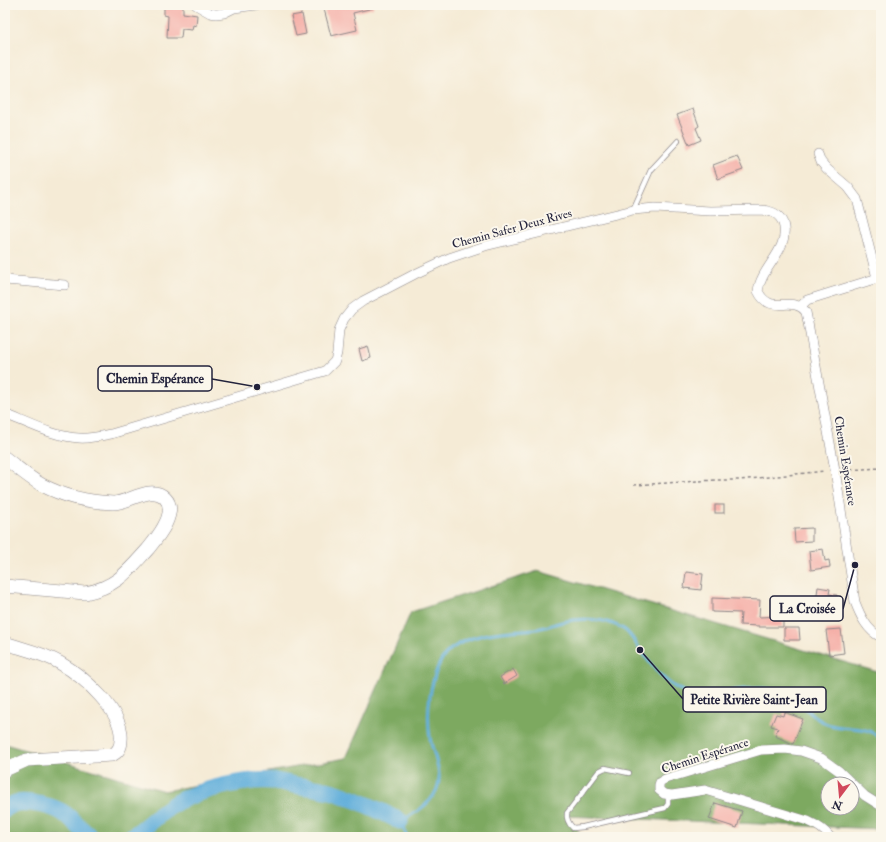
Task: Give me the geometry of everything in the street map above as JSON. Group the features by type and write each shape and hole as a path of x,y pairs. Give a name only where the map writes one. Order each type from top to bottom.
{"street":[{"path":"196,5 210,13 216,14 224,13 234,8 256,5"},
{"path":"801,306 807,300 879,278 857,199 848,188 827,169 821,162 818,154"},
{"name":"Chemin Safer Deux Rives","path":"5,414 50,432 74,438 92,438 118,432 325,371 335,361 337,353 338,330 344,319 352,310 363,302 415,274 449,258 485,246 633,210 656,208 710,211 761,210 776,213 782,220 784,228 783,241 780,249 761,281 758,291 765,301 771,304 796,304 801,306"},
{"path":"5,280 65,285"},
{"name":"Chemin Espérance","path":"801,306 806,312 835,470 855,602 866,625 881,637"},
{"path":"5,458 42,484 75,497 99,502 115,503 153,493 161,495 166,499 170,510 168,518 155,541 119,580 109,587 85,594 5,586"},
{"path":"5,643 32,651 59,662 74,673 102,699 112,712 121,728 121,738 118,750 112,755 27,760 5,770"},
{"name":"Chemin Espérance","path":"668,795 659,790 660,782 665,779 761,750 785,749 801,751 820,758 839,771 865,796 881,806"},
{"path":"668,795 701,790 710,792 808,821 818,826 830,837"}],"lane":[{"path":"633,210 651,170 678,141"},
{"path":"629,773 605,768 599,771 567,814 566,818 570,825 573,828 584,827 666,808 668,804 668,795"}],"path":[{"path":"634,485 739,480 835,470 881,468"}],"green space":[{"path":"538,571 881,673 881,829 566,816 583,837 5,837 5,744 164,791 346,758 411,612"}],"building":[{"path":"164,5 183,5 183,13 197,15 196,26 193,25 192,30 182,29 181,38 167,38 168,16 164,15"},
{"path":"323,5 373,5 373,8 353,13 357,30 331,36"},
{"path":"302,14 306,34 296,36 291,16"},
{"path":"693,109 699,126 696,128 701,140 689,145 677,115"},
{"path":"737,156 743,170 718,179 713,165"},
{"path":"368,346 371,358 362,361 359,349"},
{"path":"715,505 724,505 724,513 715,513"},
{"path":"812,528 812,541 795,542 794,529"},
{"path":"823,549 825,561 829,560 830,567 811,570 809,551"},
{"path":"686,572 703,574 701,590 684,588"},
{"path":"818,587 830,589 829,594 837,595 835,606 830,605 829,610 815,608"},
{"path":"712,598 760,600 759,617 783,616 783,627 740,625 741,613 712,612"},
{"path":"784,628 799,628 800,640 784,640"},
{"path":"841,629 844,653 829,655 826,630"},
{"path":"513,669 517,676 504,684 500,677"},
{"path":"784,712 803,719 793,744 775,736 778,728 771,726 776,714 783,716"},
{"path":"715,803 742,811 737,828 709,819"}],"waterway":[{"path":"407,837 400,821 421,809 433,797 439,783 439,775 430,738 428,715 430,693 440,662 451,649 461,643 492,633 539,628 578,619 610,623 625,630 632,637 657,671 676,688 695,695 762,688 776,690 791,697 814,716 827,724 862,729 875,734 881,739"},
{"path":"131,837 166,809 179,801 200,792 226,785 252,781 274,781 330,791 363,803 400,821"},
{"path":"5,809 15,803 35,803 49,806 61,811 91,837"}],"place":[{"name":"Chemin Espérance","path":"257,387"},
{"name":"La Croisée","path":"855,565"},
{"name":"Petite Rivière Saint-Jean","path":"640,650"}]}
